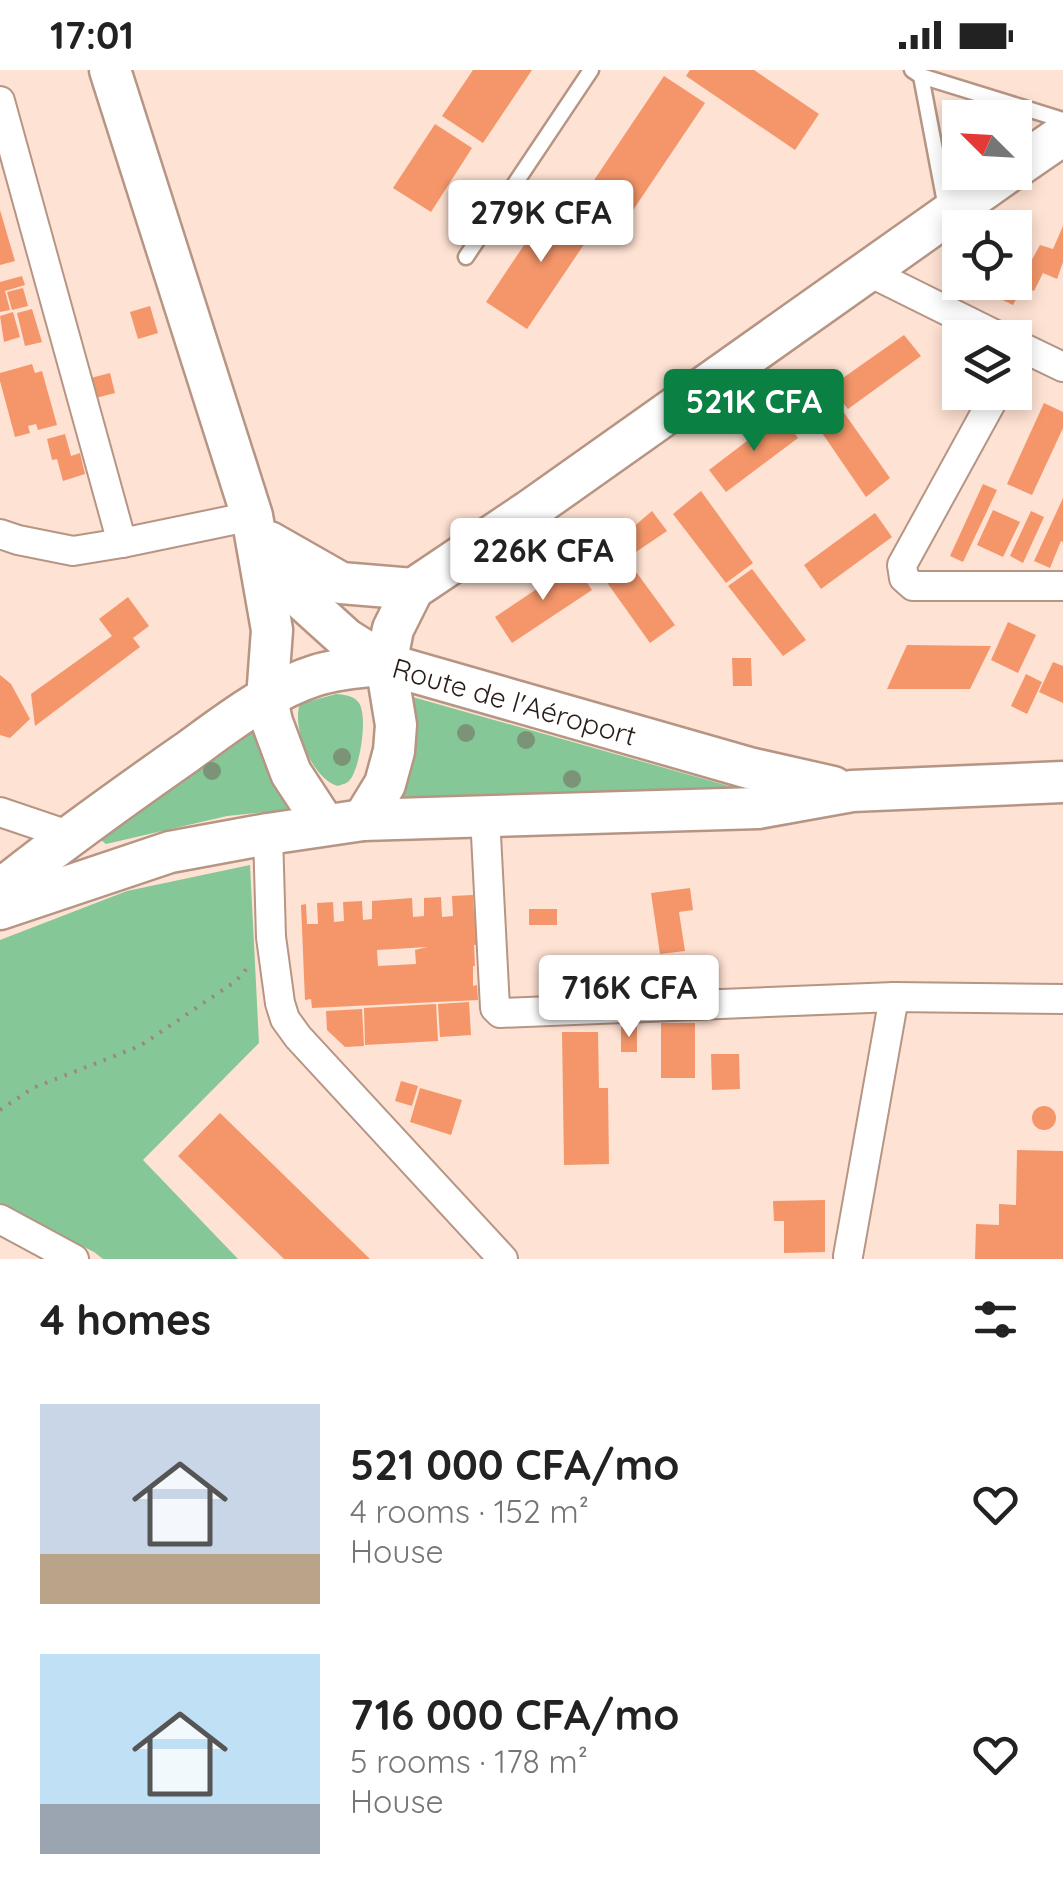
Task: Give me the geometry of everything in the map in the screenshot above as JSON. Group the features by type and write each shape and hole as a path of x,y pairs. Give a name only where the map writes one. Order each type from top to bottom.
{"main road":[{"path":"110,70 259,528 294,592 336,630 386,664"},
{"path":"1032,156 1063,134"},
{"path":"954,210 982,190"},
{"path":"259,528 272,630 268,699 272,722 291,772 344,823 385,784 396,725 386,664 393,629 413,589 942,218"},
{"path":"259,528 341,583 413,589"},
{"name":"Route de l'Aéroport","path":"0,890 68,836 235,718 291,685 318,674 386,664 749,768 852,792"},
{"name":"Route de l'Aéroport","path":"0,910 170,852 344,823 758,808 852,792 1063,782"}],"street":[{"path":"0,101 122,543"},
{"path":"867,272 961,320"},
{"path":"1032,355 1063,368"},
{"path":"988,410 902,565 904,578 913,586 1063,586"},
{"path":"0,534 72,551 259,528"},
{"path":"0,812 68,836"},
{"path":"485,816 494,1008 500,1013 894,996 1063,999"},
{"path":"268,834 272,938 285,1020 503,1259"},
{"path":"848,1256 894,996"},
{"path":"0,1218 74,1259"}],"lane":[{"path":"466,257 592,70"},
{"path":"916,73 1063,120"},
{"path":"916,73 947,210"}],"path":[{"path":"0,1110 33,1088 140,1046 236,981 272,938"}],"green space":[{"path":"336,694 357,700 363,718 355,770 349,781 338,786 320,774 306,751 298,714 300,704"},
{"path":"409,696 736,788 745,789 397,804"},
{"path":"256,720 266,765 289,800 286,810 227,816 106,844 96,836"},
{"path":"250,865 259,1043 143,1160 238,1259 103,1259 0,1205 0,940 127,891"}],"building":[{"path":"473,70 532,70 483,143 442,116"},
{"path":"690,70 754,70 819,114 795,150 686,76"},
{"path":"664,76 705,103 619,231 578,204"},
{"path":"435,124 472,148 431,212 393,188"},
{"path":"554,200 595,228 527,329 486,302"},
{"path":"0,210 15,261 0,265"},
{"path":"1063,226 1063,262 1057,279 1043,273 1032,290 1032,259 1040,245 1053,249"},
{"path":"22,276 25,285 5,291 10,310 0,312 0,282"},
{"path":"23,288 28,306 12,310 7,292"},
{"path":"150,306 158,333 138,339 130,312"},
{"path":"32,309 42,342 25,346 17,313"},
{"path":"13,312 20,337 4,342 0,316"},
{"path":"904,335 921,356 848,409 830,387"},
{"path":"32,364 35,373 42,371 57,425 38,430 36,424 28,426 30,433 15,437 0,373"},
{"path":"110,373 115,393 92,399 87,379"},
{"path":"835,400 890,478 866,497 809,414"},
{"path":"1044,403 1063,412 1063,428 1032,495 1007,484"},
{"path":"781,415 798,438 726,492 709,470"},
{"path":"65,434 71,456 80,453 85,474 63,481 47,439"},
{"path":"983,484 997,490 963,562 950,556"},
{"path":"701,491 753,563 726,583 673,514"},
{"path":"1063,498 1063,542 1050,568 1034,561"},
{"path":"993,510 1020,522 1003,557 977,545"},
{"path":"652,511 667,531 630,556 618,540"},
{"path":"1031,511 1044,517 1023,563 1010,556"},
{"path":"875,513 892,537 821,589 804,565"},
{"path":"620,550 675,625 650,643 596,567"},
{"path":"574,564 592,590 512,643 495,617"},
{"path":"752,569 806,640 783,656 728,586"},
{"path":"128,597 149,626 133,638 140,647 35,726 31,694 112,636 99,619"},
{"path":"1008,622 1036,635 1018,673 991,660"},
{"path":"907,645 991,646 970,689 887,689"},
{"path":"732,658 751,658 752,686 733,686"},
{"path":"1053,662 1063,666 1063,703 1039,692"},
{"path":"1026,674 1042,682 1027,714 1011,706"},
{"path":"0,675 11,684 30,719 10,738 0,735"},
{"path":"690,888 693,910 679,912 685,951 660,954 651,893"},
{"path":"473,895 474,914 483,914 484,945 474,945 473,986 477,985 478,1000 312,1008 311,999 305,1000 301,905 306,904 307,924 318,924 317,903 333,902 334,922 344,921 343,902 362,901 363,920 372,919 372,901 412,898 413,917 424,916 424,898 441,897 442,917 453,916 452,896","holes":["427,947 415,950 416,964 378,966 377,950"]},
{"path":"529,909 557,909 557,925 529,925"},
{"path":"469,1002 471,1035 440,1037 438,1004"},
{"path":"436,1004 438,1041 365,1045 364,1008"},
{"path":"362,1009 364,1046 345,1047 327,1030 326,1011"},
{"path":"661,1023 695,1023 695,1078 661,1078"},
{"path":"621,1027 637,1027 637,1052 621,1052"},
{"path":"562,1032 598,1032 599,1088 608,1088 609,1164 564,1165"},
{"path":"711,1054 739,1054 740,1089 712,1090"},
{"path":"401,1081 418,1086 412,1106 395,1101"},
{"path":"420,1088 462,1100 451,1135 410,1122"},
{"path":"1044,1106 1053,1109 1053,1127 1044,1130 1035,1127 1032,1118 1035,1109"},
{"path":"220,1113 370,1259 284,1259 178,1156"},
{"path":"1017,1150 1063,1151 1063,1259 975,1259 976,1224 999,1225 999,1204 1016,1205"},
{"path":"825,1200 825,1252 784,1253 784,1221 774,1221 773,1201"}]}
